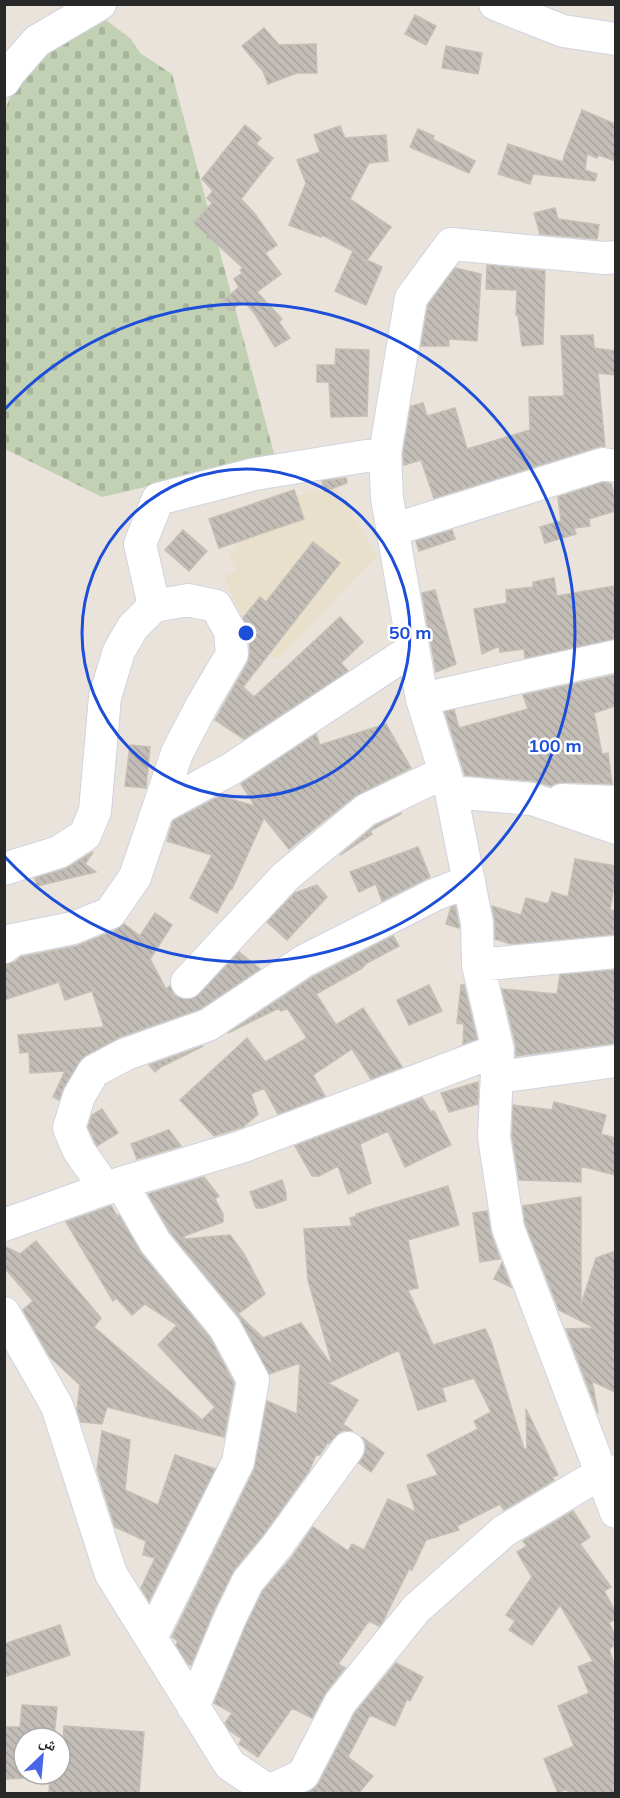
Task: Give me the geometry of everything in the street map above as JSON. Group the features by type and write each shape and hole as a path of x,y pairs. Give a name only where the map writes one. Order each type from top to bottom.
{"street":[{"path":"4,81 37,41 100,4"},
{"path":"495,4 563,31 615,39"},
{"path":"615,257 604,258 451,244 411,298 385,453 387,498 422,699 448,782 477,923 478,965 497,1064 494,1137 508,1228 608,1473 615,1512"},
{"path":"154,606 140,544 158,499 255,474 385,453"},
{"path":"392,530 603,464 615,466"},
{"path":"4,869 59,852 85,835 95,811 105,697 119,651 133,627 154,606 188,600 216,606 230,631 232,654 177,753 135,877 110,913 73,928 13,940 4,947"},
{"path":"158,809 231,769 413,649"},
{"path":"422,699 615,656"},
{"path":"202,705 198,747 204,762 212,768 231,769"},
{"path":"187,982 286,876 366,810 448,782 532,799 615,828"},
{"path":"532,799 615,802"},
{"path":"151,1638 237,1462 253,1380 225,1328 155,1242 114,1186 79,1151 69,1128 79,1096 94,1071 126,1054 208,1024 304,961 434,895 469,881"},
{"path":"478,965 615,952"},
{"path":"4,1225 114,1186 497,1064 615,1061"},
{"path":"4,1313 57,1406 111,1574 230,1765 268,1791 303,1775 340,1703 416,1609 504,1531 608,1473"},
{"path":"193,1707 248,1581 277,1546 348,1448"}],"shaded area":[{"path":"336,486 377,556 278,659 256,650 224,577 236,571 228,552 236,549 226,513"}],"green space":[{"path":"102,17 131,39 140,53 172,74 275,457 102,497 5,449 5,110 14,87 54,47"}],"building":[{"path":"415,15 436,26 426,45 405,34"},
{"path":"264,28 279,45 316,44 317,73 297,73 268,84 263,71 242,46"},
{"path":"446,46 482,53 478,74 442,68"},
{"path":"582,110 615,124 615,161 599,155 597,158 587,154 585,170 597,174 595,181 533,174 530,184 498,174 508,144 563,162"},
{"path":"245,125 261,138 256,144 273,158 241,199 277,245 265,253 281,274 257,292 282,319 279,322 290,338 275,347 255,314 244,301 230,311 222,302 239,287 234,279 241,274 247,279 240,270 243,268 194,223 212,203 207,198 213,191 202,179"},
{"path":"340,126 345,138 386,135 388,161 369,163 350,199 391,227 367,260 382,267 366,305 335,291 353,251 322,235 321,237 289,225 306,183 297,160 320,152 314,135"},
{"path":"418,129 434,136 432,139 475,161 469,173 410,147"},
{"path":"555,208 558,219 599,225 597,239 540,234 534,213"},
{"path":"487,265 545,271 543,344 522,346 518,315 516,315 517,290 486,289"},
{"path":"455,268 481,274 477,341 449,339 449,346 421,346 428,305"},
{"path":"593,335 594,348 615,351 615,375 598,373 605,446 434,498 421,460 404,465 403,454 411,406 423,403 427,416 455,408 467,449 530,430 529,397 564,396 561,336"},
{"path":"336,349 369,350 367,416 331,417 329,382 317,382 317,365 335,365"},
{"path":"346,478 347,483 325,491 322,481"},
{"path":"604,482 611,484 615,497 615,511 589,519 590,526 574,528 576,534 545,543 540,527 561,521 558,497"},
{"path":"294,490 304,519 219,548 209,519"},
{"path":"183,530 207,551 189,571 165,550"},
{"path":"452,530 455,539 419,551 416,541"},
{"path":"313,542 340,563 243,687 254,697 340,617 363,642 341,663 348,671 244,739 215,720 248,662 249,639 252,635 248,632 243,618 260,597 266,602"},
{"path":"554,578 557,596 615,586 615,639 525,658 524,649 500,652 499,646 482,654 474,609 507,603 506,590 533,587 533,582"},
{"path":"435,590 456,664 436,672 422,593"},
{"path":"615,675 615,706 594,713 602,754 608,753 612,784 563,782 551,786 534,781 465,775 445,712 454,710 459,728 528,709 523,695"},
{"path":"386,724 411,768 355,796 289,849 264,818 232,889 217,913 190,898 212,855 167,841 173,821 220,796 255,806 241,784 316,734 320,745"},
{"path":"130,745 150,747 146,788 125,786"},
{"path":"402,813 370,831 372,834 340,855 376,825"},
{"path":"418,847 430,877 382,901 376,884 359,892 350,872"},
{"path":"93,852 85,864 96,872 37,886 35,878 65,869"},
{"path":"575,859 615,866 610,910 615,911 615,934 511,944 495,939 492,906 521,915 526,898 548,904 552,892 568,897"},
{"path":"317,885 327,897 287,940 267,922 295,893"},
{"path":"455,906 459,928 446,924 451,907"},
{"path":"155,913 172,925 150,959 166,989 170,986 174,995 182,999 192,999 200,994 239,952 260,969 200,1009 120,1037 86,1055 79,1062 64,1087 59,1100 53,1097 65,1071 30,1073 29,1052 20,1053 18,1035 104,1027 92,991 65,1000 59,982 4,1000 4,965 15,962 21,957 77,946 110,934 124,924 140,936"},
{"path":"393,936 399,946 316,994 336,1025 363,1008 402,1067 371,1079 352,1049 313,1075 325,1096 278,1114 264,1088 251,1094 258,1114 243,1127 214,1136 180,1100 247,1038 265,1062 307,1038 287,1008 281,1011 279,1008 228,1033 313,977"},
{"path":"615,970 615,1043 516,1056 516,1046 502,989 557,994 560,975"},
{"path":"429,985 442,1011 409,1025 397,1000"},
{"path":"461,985 464,985 477,1039 463,1044 464,1024 457,1023"},
{"path":"203,1046 155,1072 149,1065"},
{"path":"478,1082 478,1104 449,1112 441,1093"},
{"path":"422,1098 431,1112 434,1111 451,1145 405,1167 388,1131 360,1144 371,1183 348,1194 338,1166 319,1176 312,1176 295,1146"},
{"path":"554,1102 606,1115 601,1134 615,1138 615,1175 581,1166 581,1182 519,1180 512,1136 513,1105 552,1110"},
{"path":"102,1109 118,1133 97,1146 88,1127 92,1115"},
{"path":"169,1130 181,1146 137,1159 131,1144"},
{"path":"204,1177 219,1196 215,1199 223,1214 223,1222 184,1236 185,1239 230,1235 244,1254 265,1294 238,1314 263,1338 301,1323 333,1367 308,1280 304,1229 352,1226 350,1218 357,1216 356,1214 448,1186 459,1225 408,1240 418,1288 408,1290 433,1345 485,1329 491,1341 524,1449 527,1449 526,1409 558,1475 552,1477 554,1480 504,1510 500,1504 457,1526 459,1530 426,1540 382,1623 379,1626 369,1621 338,1664 345,1668 326,1692 312,1718 292,1708 258,1757 239,1744 242,1739 229,1730 225,1723 232,1713 214,1703 246,1625 263,1591 292,1557 313,1527 348,1551 352,1544 364,1550 388,1499 416,1512 407,1485 438,1475 427,1455 478,1429 474,1421 491,1412 474,1378 442,1388 446,1401 418,1410 399,1350 328,1383 358,1400 343,1424 353,1431 341,1431 328,1442 320,1455 316,1455 309,1471 263,1535 234,1570 191,1665 188,1664 176,1645 178,1641 172,1637 254,1470 267,1401 297,1414 300,1363 269,1374 239,1317 170,1232 148,1194"},
{"path":"282,1180 286,1200 263,1208 256,1208 250,1192"},
{"path":"581,1197 581,1305 596,1258 615,1251 615,1392 592,1381 598,1413 566,1329 595,1328 559,1310 525,1223 523,1206"},
{"path":"111,1206 117,1216 119,1215 141,1253 210,1338 234,1383 224,1437 107,1407 102,1424 81,1422 77,1409 80,1385 50,1357 23,1310 33,1301 4,1267 4,1246 20,1254 36,1241 101,1318 94,1327 202,1420 215,1407 158,1345 177,1325 145,1304 132,1315 116,1298 113,1301 66,1222"},
{"path":"487,1211 491,1234 500,1259 480,1262 473,1213"},
{"path":"502,1263 511,1287 494,1279"},
{"path":"102,1431 130,1440 125,1490 158,1505 175,1455 215,1469 149,1601 141,1588 155,1558 143,1555 146,1541 115,1527 97,1470"},
{"path":"362,1437 384,1453 371,1472 359,1463 366,1449"},
{"path":"573,1511 590,1537 580,1544 611,1587 604,1591 615,1611 615,1619 609,1623 615,1635 615,1645 609,1649 615,1667 615,1794 570,1794 566,1789 558,1793 544,1759 574,1746 558,1706 589,1693 578,1667 593,1661 560,1605 532,1645 509,1630 515,1621 506,1615 532,1577 517,1552 527,1546 523,1541"},
{"path":"60,1625 70,1655 4,1677 4,1644"},
{"path":"396,1663 423,1677 410,1701 407,1699 395,1726 370,1715 348,1757 373,1776 358,1794 306,1794 319,1783 355,1713"},
{"path":"22,1705 57,1707 55,1726 20,1726"},
{"path":"4,1727 12,1727 12,1779 4,1779"},
{"path":"72,1727 144,1732 139,1794 49,1794 49,1786 72,1786"}]}
